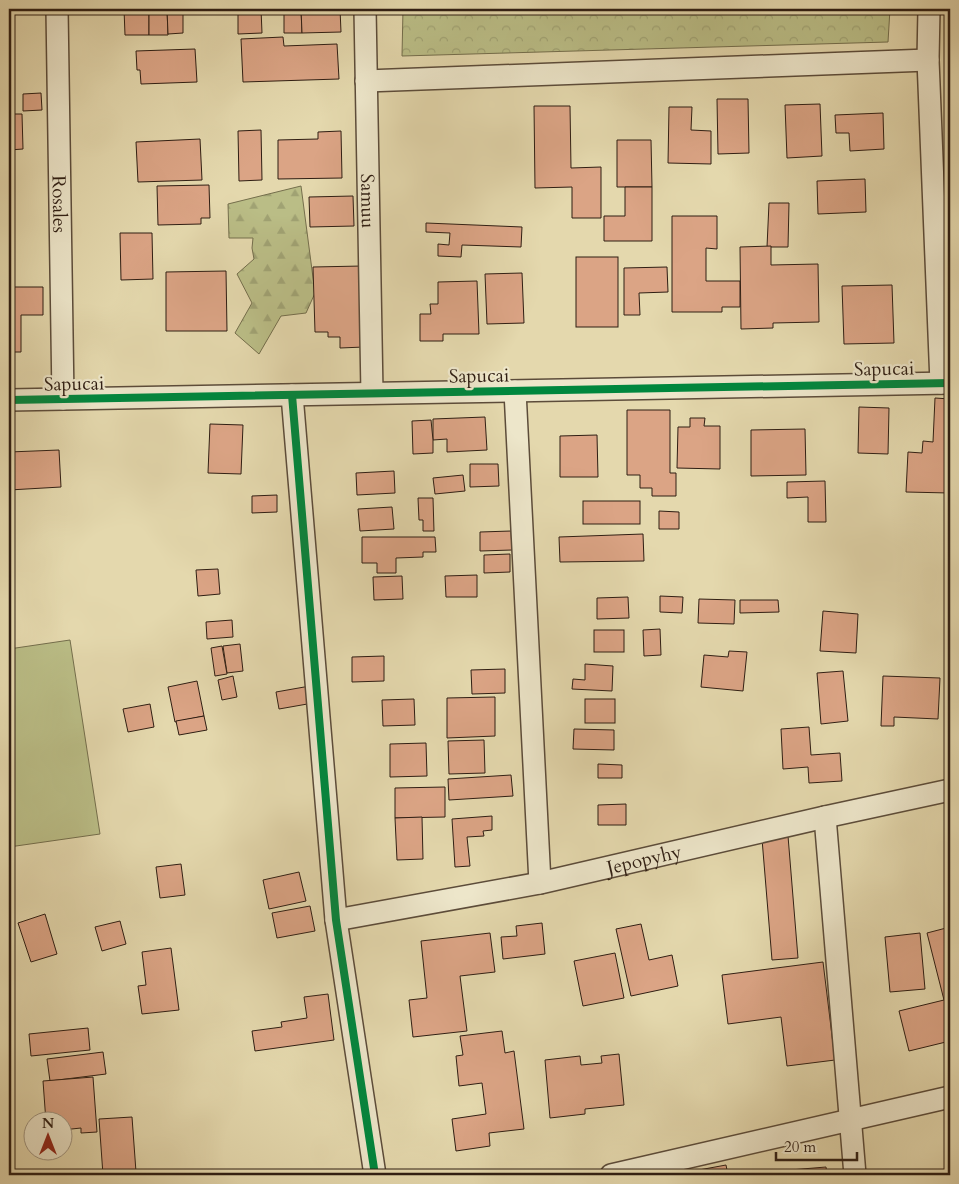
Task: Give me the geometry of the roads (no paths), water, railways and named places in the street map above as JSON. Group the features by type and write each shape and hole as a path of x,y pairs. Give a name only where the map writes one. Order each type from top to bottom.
{"street":[{"name":"Rosales","path":"57,9 63,399"},
{"name":"Samuu","path":"365,9 372,393"},
{"path":"929,9 928,60 946,383"},
{"path":"366,81 928,60"},
{"name":"Sapucai","path":"9,400 946,383"},
{"path":"515,391 540,883"},
{"path":"292,395 336,920 375,1175"},
{"name":"Jepopyhy","path":"336,920 540,883 825,816 950,790"},
{"path":"825,816 855,1175"},
{"path":"612,1175 950,1097"}]}
